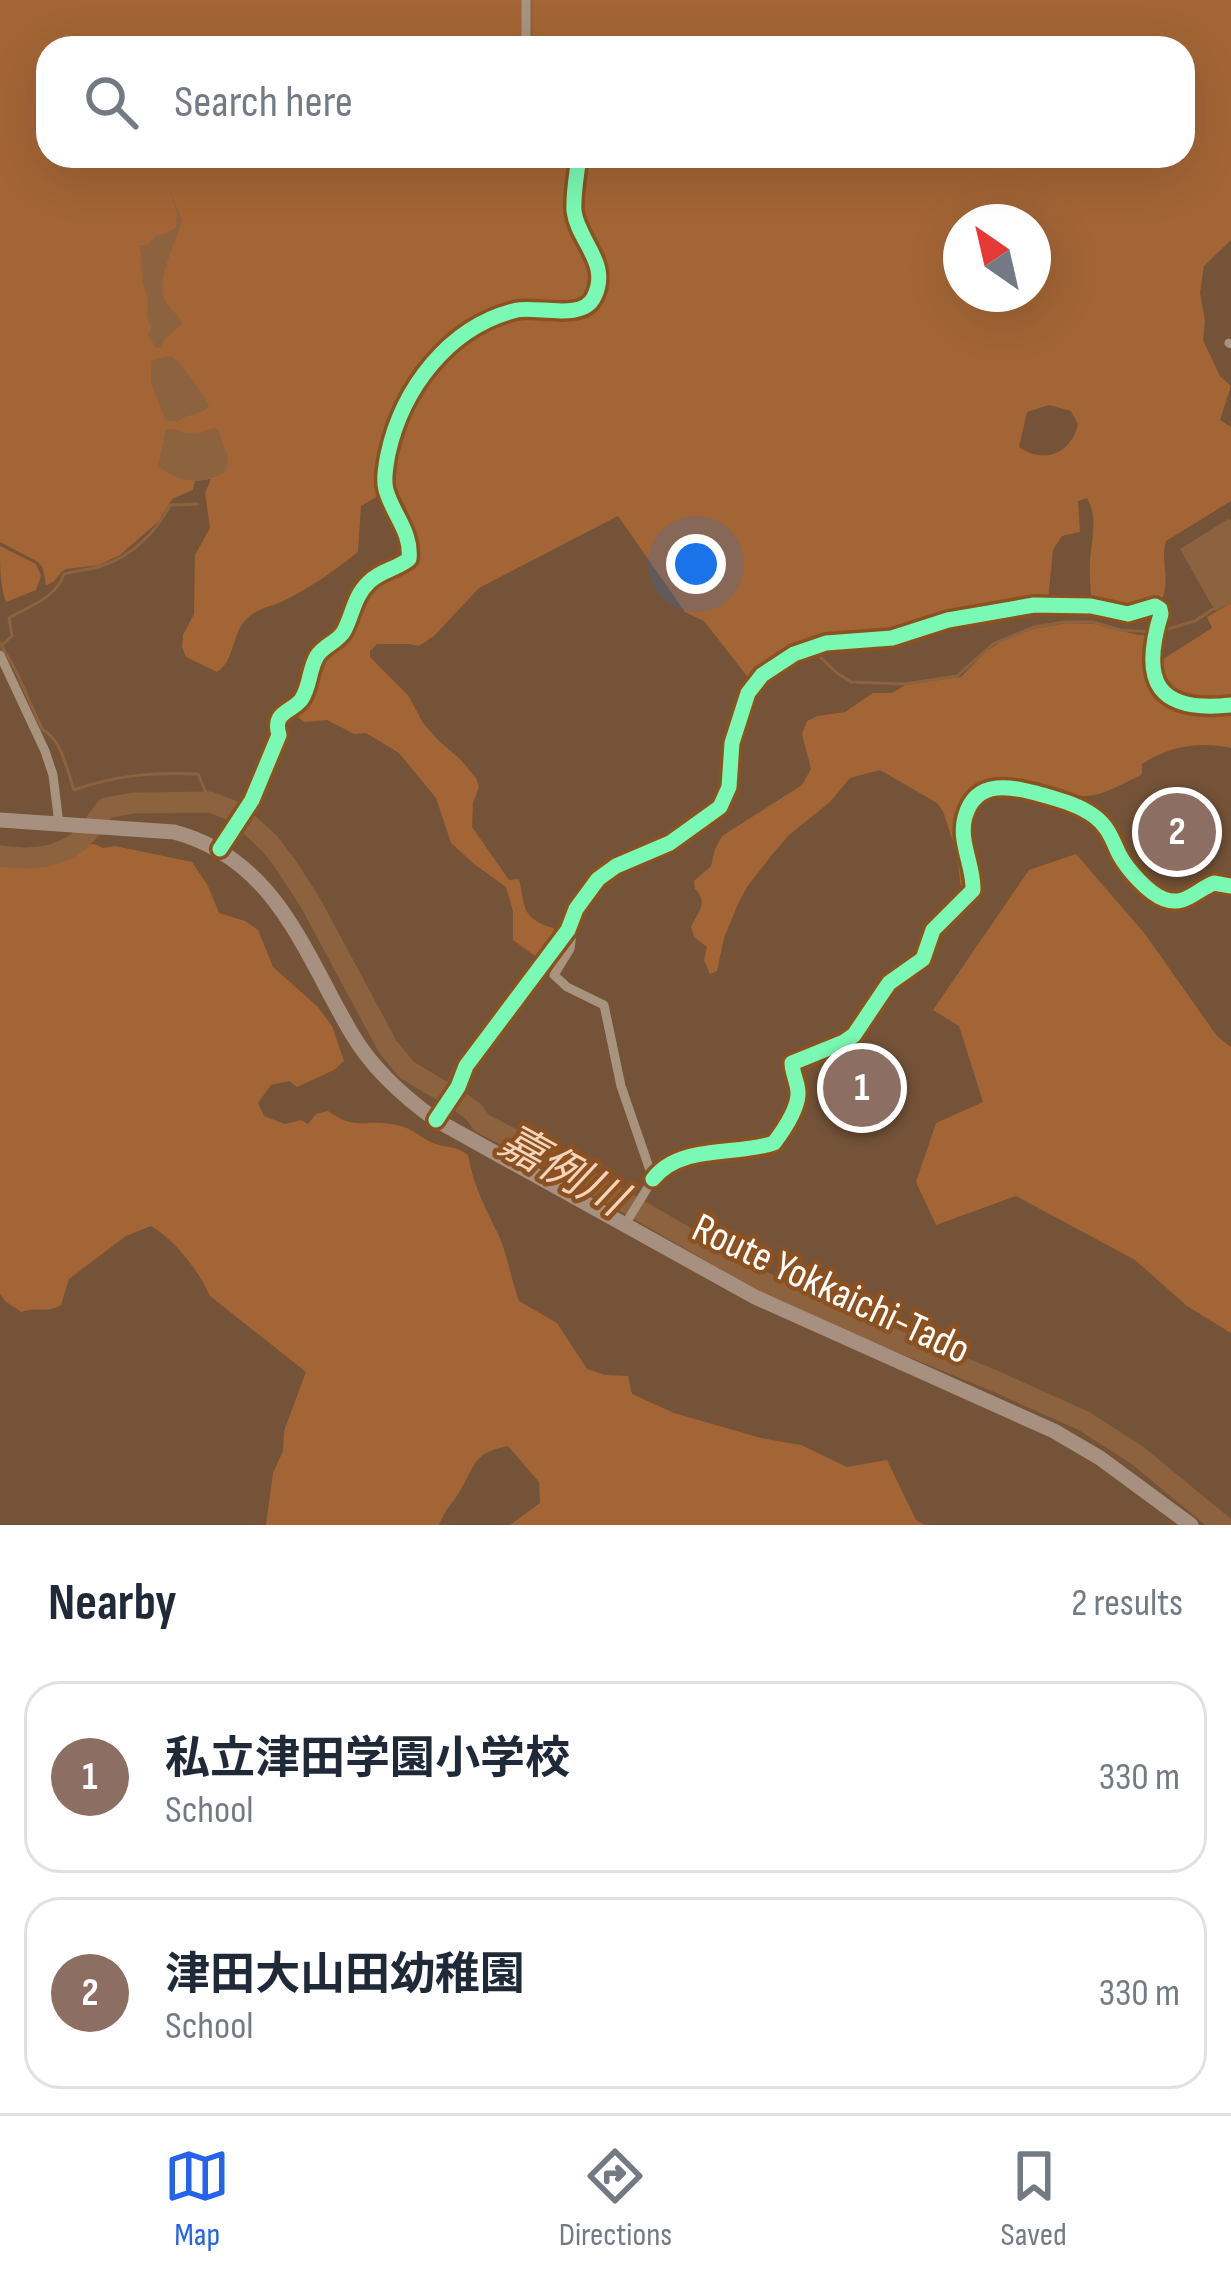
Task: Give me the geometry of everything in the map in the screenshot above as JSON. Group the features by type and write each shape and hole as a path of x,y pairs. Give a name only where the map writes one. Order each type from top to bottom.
{"main road":[{"name":"Route Yokkaichi-Tado","path":"0,820 175,832 220,849 272,895 354,1038 409,1100 441,1113 755,1297 1054,1431 1100,1458 1191,1525"}],"street":[{"path":"526,0 526,36"},
{"path":"220,849 248,808 279,735 278,721 304,698 317,655 341,636 367,583 409,559 408,536 385,486 386,470 397,424 428,366 460,339 511,312 575,310 592,301 597,260 575,217 578,168"},
{"path":"652,1179 621,1085 604,1006 567,987 554,974 570,950 576,909 598,878 670,843 720,807 729,787 732,743 748,693 762,675 794,654 826,643 892,638 948,620 1048,603 1128,614 1155,606 1161,614 1152,640 1155,679 1174,700 1200,708 1231,705"},
{"path":"0,655 45,751 65,824"},
{"path":"626,1222 662,1168 680,1159 774,1143 798,1099 792,1064 854,1035 889,983 923,958 933,930 973,890 964,824 971,804 988,790 1010,786 1068,802 1093,815 1108,830 1120,857 1161,898 1187,900 1214,883 1231,886"},
{"path":"441,1113 466,1066 573,921"}],"shaded area":[{"path":"0,0 524,0 524,36 36,36 36,168 575,168 573,204 595,273 587,304 522,307 433,356 413,385 380,495 361,506 358,552 305,590 250,616 217,672 186,657 182,647 194,614 195,555 210,528 205,493 211,479 195,481 193,490 172,499 158,522 120,555 99,565 66,569 46,585 38,562 0,542"},
{"path":"532,0 1231,0 1231,240 1204,266 1200,293 1203,340 1220,376 1231,386 1220,420 1231,427 1231,501 1166,541 1163,597 1128,611 1091,603 1093,520 1087,498 1078,501 1080,532 1062,536 1053,550 1048,601 907,633 805,645 787,652 750,680 704,621 685,612 618,516 479,588 419,646 377,644 370,651 370,657 408,695 423,723 476,778 479,787 472,827 509,880 519,879 530,916 555,932 535,956 513,940 513,911 506,887 451,843 436,798 399,753 366,733 354,734 327,720 305,722 294,715 309,700 324,659 351,634 372,589 418,560 416,536 393,486 393,474 402,431 433,371 476,338 512,319 588,318 599,308 606,280 604,260 581,210 585,168 1195,168 1195,36 532,36","holes":["1049,405 1071,411 1078,424 1070,442 1056,453 1038,455 1019,447 1027,412"]},
{"path":"169,189 182,220 162,290 182,323 157,348 148,336 151,327 139,245 148,245 176,227"},
{"path":"171,356 209,406 178,422 165,420 151,379 152,360"},
{"path":"214,428 228,457 226,471 190,480 158,466 166,429 197,434"},
{"path":"1228,519 1231,603 1215,611 1180,549"},
{"path":"0,546 36,564 41,576 36,590 6,602"},
{"path":"1231,603 1231,700 1194,701 1174,694 1166,687 1157,663 1212,628 1207,617"},
{"path":"1067,623 1149,635 1150,672 1159,694 1191,712 1231,709 1231,748 1196,745 1174,749 1142,764 1140,776 1093,795 1070,795 1021,782 985,786 967,800 957,821 967,881 962,895 956,851 937,803 880,770 850,778 830,802 789,835 747,887 724,938 717,971 710,974 704,960 707,947 694,937 691,927 702,903 694,881 711,866 722,836 802,785 811,769 802,734 807,721 845,712 873,693 961,677 986,651 1006,639"},
{"path":"94,844 192,862 219,913 258,930 273,967 332,1026 344,1061 297,1087 289,1081 271,1085 258,1103 264,1116 285,1124 301,1120 308,1124 316,1114 328,1111 353,1123 399,1126 468,1155 519,1301 557,1323 587,1369 628,1376 632,1394 674,1413 801,1445 847,1467 887,1460 916,1520 925,1525 510,1525 540,1503 539,1482 508,1446 477,1461 439,1525 266,1525 273,1473 306,1372 210,1296 169,1239 151,1226 126,1236 69,1279 56,1308 21,1312 0,1294 0,862 43,863"},
{"path":"1076,854 1145,934 1217,1036 1231,1047 1231,1333 1187,1306 1135,1260 1016,1196 936,1225 916,1182 936,1123 983,1102 959,1026 933,1010 1029,870"}],"waterway":[{"path":"531,0 531,36"},
{"path":"444,358 506,319 531,315 576,318 597,308 604,272 579,212 583,168"},
{"path":"390,574 411,566 418,555 409,518 392,491 391,474 401,429 430,375"},
{"path":"2,645 12,636 9,618 48,595 64,574 99,567 134,549 170,505 198,504"},
{"path":"358,607 377,581"},
{"path":"1161,631 1195,621 1213,609"},
{"path":"286,719 308,703 322,658 345,637 353,622"},
{"path":"814,651 851,682 904,684 957,676 993,644 1034,627 1093,622 1152,632"},
{"path":"0,643 42,729 59,748 74,790 135,776 198,774 210,802"},
{"path":"236,812 273,733"},
{"path":"726,761 730,736"},
{"name":"嘉例川","path":"0,856 31,858 62,851 84,837 106,808 210,802 236,812 286,865 388,1047 407,1070 459,1101 482,1123 788,1296 1084,1421 1137,1455 1222,1525"},
{"path":"585,887 602,870"},
{"path":"440,1092 561,932"}],"cycle path":[{"path":"220,849 252,800 279,735 278,722 304,695 317,656 341,635 364,587 409,559 408,540 389,499 385,477 395,430 417,384 450,345 493,318 526,309 580,309 594,297 599,274 574,211 578,168"},
{"path":"436,1120 466,1066 568,930 576,909 598,879 670,843 720,807 729,787 732,743 748,693 762,675 794,654 826,643 892,638 948,620 1034,605 1091,606 1128,614 1155,606 1161,614 1153,658 1160,688 1186,704 1231,705"},
{"path":"653,1179 678,1160 774,1143 797,1101 792,1063 854,1035 889,983 923,959 933,930 973,890 963,826 970,804 987,790 1020,789 1088,812 1106,828 1133,873 1164,899 1184,899 1214,883 1231,886"}],"place":[{"name":"津田大山田幼稚園","path":"1177,832"},
{"name":"私立津田学園小学校","path":"862,1088"}]}
